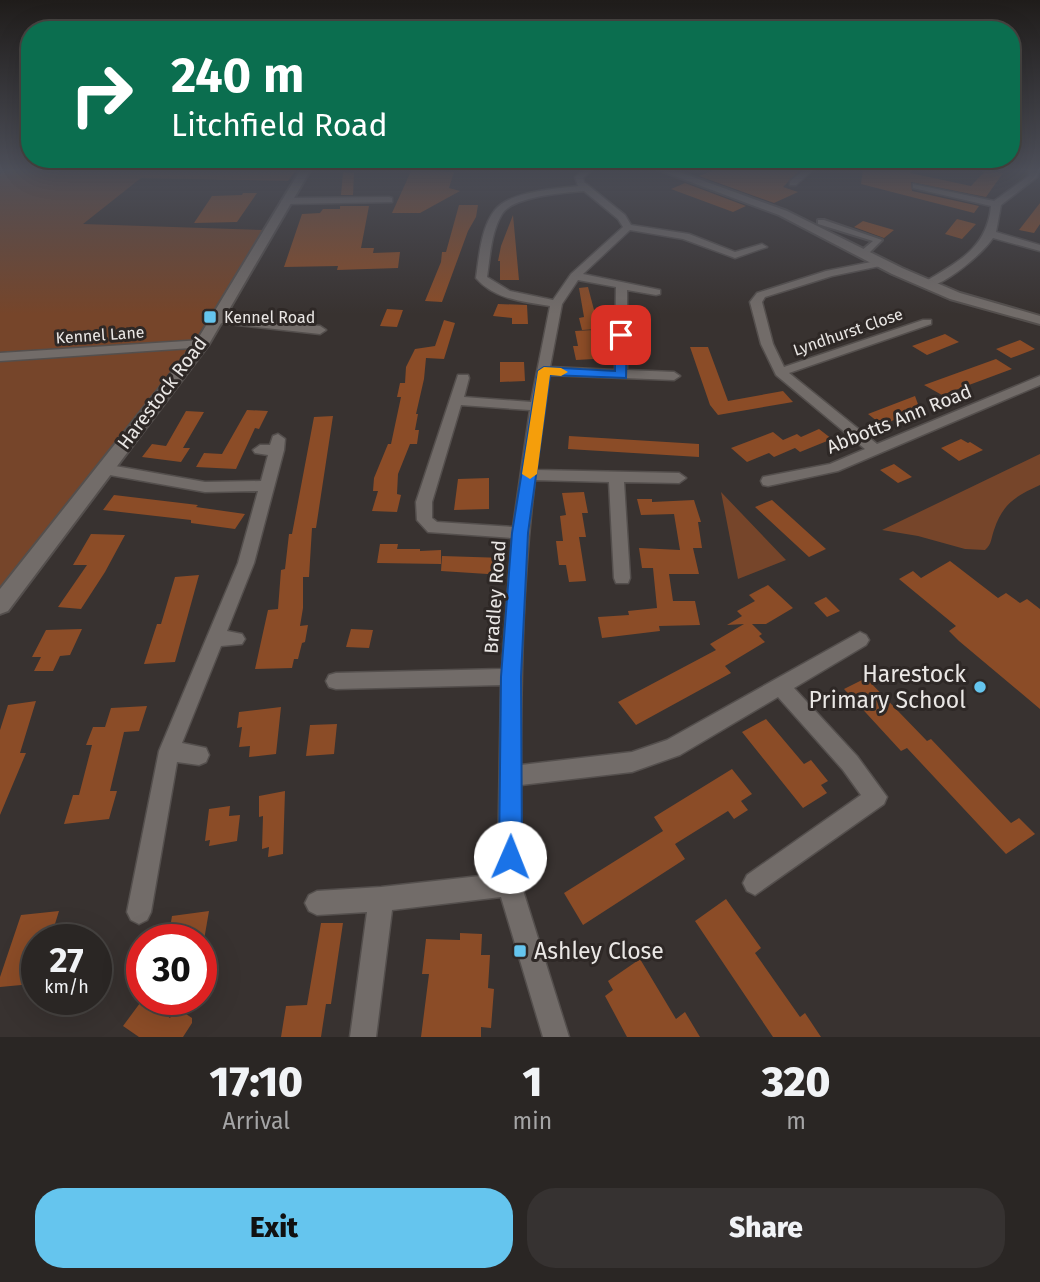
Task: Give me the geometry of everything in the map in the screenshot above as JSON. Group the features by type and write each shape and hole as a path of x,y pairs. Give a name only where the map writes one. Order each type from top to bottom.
{"street":[{"name":"Harestock Road","path":"0,605 202,344 276,217"},
{"path":"496,217 487,242 481,278 488,286 506,294 556,304"},
{"path":"623,217 628,227 685,236 735,256 762,247"},
{"path":"792,217 928,285 985,306 1040,320"},
{"path":"928,285 959,265 991,234 994,217"},
{"path":"821,222 878,240 864,253"},
{"name":"Bradley Road","path":"556,1037 509,884 511,677 520,533 530,475 537,406 556,304 575,276 628,227"},
{"path":"991,234 1040,248"},
{"path":"877,451 780,372 767,344 756,302 761,295 830,273 881,263"},
{"path":"575,276 656,292"},
{"path":"621,375 622,286"},
{"path":"215,320 320,330"},
{"name":"Lyndhurst Close","path":"780,372 927,322"},
{"name":"Kennel Lane","path":"0,357 202,344"},
{"path":"544,371 674,376"},
{"path":"463,378 422,516 426,523 434,528 520,533"},
{"name":"Abbotts Ann Road","path":"768,481 833,468 1040,380"},
{"path":"456,401 537,406"},
{"path":"139,912 169,751 246,563 272,446"},
{"path":"104,469 205,486 265,486"},
{"path":"530,475 679,478"},
{"path":"616,476 622,578"},
{"path":"214,638 236,639"},
{"path":"512,776 632,762 673,748 860,640"},
{"path":"337,681 511,677"},
{"path":"755,883 876,797 850,763 780,686"},
{"path":"169,751 199,755"},
{"path":"317,902 381,899 509,884"},
{"path":"363,1037 381,899"}],"shaded area":[{"path":"0,217 91,217 83,224 264,230 195,340 0,352"},
{"path":"191,344 104,469 0,605 0,358"},
{"path":"1040,454 1040,485 1017,497 1006,507 985,550 965,549 918,536 882,530"},
{"path":"721,492 786,560 738,579"}],"building":[{"path":"198,217 240,217 237,222 194,223"},
{"path":"301,217 367,217 361,248 374,248 373,253 400,252 398,268 337,270 338,266 284,267"},
{"path":"456,217 476,217 468,231 442,302 425,301 441,262 442,252 446,252"},
{"path":"513,217 519,280 500,280 498,261 501,246"},
{"path":"1029,217 1040,217 1040,224 1034,233 1019,230"},
{"path":"957,219 976,224 962,239 945,234"},
{"path":"863,221 894,230 884,238 854,227"},
{"path":"588,287 599,329 582,330 579,318 584,317 579,288"},
{"path":"498,304 527,305 528,324 512,324 512,318 493,316"},
{"path":"387,309 403,310 397,327 380,326"},
{"path":"444,320 455,323 444,359 426,358 416,414 415,430 419,430 417,444 410,444 398,474 397,494 401,495 397,512 372,511 378,491 373,491 374,478 388,444 391,444 401,397 397,397 400,383 405,383 406,367 415,349 435,346"},
{"path":"593,330 595,343 591,343 594,359 576,360 573,346 578,346 575,331"},
{"path":"945,334 959,342 927,355 912,346"},
{"path":"1020,340 1035,349 1011,358 996,349"},
{"path":"690,347 708,347 728,401 783,391 793,402 718,415 710,405"},
{"path":"996,359 1012,369 942,395 924,385"},
{"path":"500,362 524,362 525,381 500,382"},
{"path":"915,396 919,407 882,425 868,414"},
{"path":"247,410 268,411 259,429 255,428 236,469 196,467 204,453 222,454"},
{"path":"186,411 204,412 183,448 190,448 181,462 142,457 152,444 166,446"},
{"path":"333,416 316,528 312,528 309,577 303,577 300,626 308,625 305,642 302,643 298,659 294,659 292,668 255,669 268,610 278,609 281,570 285,569 289,534 292,534 314,417"},
{"path":"819,429 832,439 800,452 795,448 774,457 769,453 747,462 731,448 773,432 783,440 797,434 801,437"},
{"path":"569,436 699,444 699,457 568,449"},
{"path":"961,439 983,450 959,461 941,448"},
{"path":"894,464 912,477 898,483 880,470"},
{"path":"489,478 489,509 454,510 458,479"},
{"path":"584,492 588,513 582,513 586,537 579,537 586,581 569,582 566,565 559,565 556,541 563,541 560,516 566,515 562,493"},
{"path":"114,495 198,505 196,507 245,514 235,529 191,523 191,520 103,510"},
{"path":"637,499 652,499 652,502 694,500 701,522 698,522 702,548 693,548 699,574 669,574 673,601 695,601 700,625 659,626 660,631 602,638 598,617 629,615 628,611 657,608 653,568 642,568 639,548 680,550 674,514 641,515"},
{"path":"772,500 826,549 809,557 755,507"},
{"path":"91,534 125,535 81,609 58,607 87,565 73,565"},
{"path":"380,544 398,544 397,549 441,550 441,564 377,563"},
{"path":"442,556 505,558 503,575 441,571"},
{"path":"950,561 998,598 1006,593 1020,603 1027,599 1040,609 1040,709 959,641 949,631 956,626 899,579 913,571 921,578"},
{"path":"199,575 175,662 144,664 157,624 161,624 175,577"},
{"path":"768,585 793,608 766,624 752,624 762,634 759,636 765,642 725,666 731,673 636,725 618,702 716,650 710,644 744,624 727,625 742,616 737,611 755,601 749,595"},
{"path":"826,597 840,611 827,617 814,603"},
{"path":"82,629 70,655 60,656 53,671 34,671 41,657 32,657 46,630"},
{"path":"351,629 373,630 369,648 346,647"},
{"path":"866,678 927,741 931,739 1011,823 1019,818 1035,834 1006,854 907,748 901,751 844,689"},
{"path":"36,701 20,753 26,753 0,815 0,730 8,705"},
{"path":"147,706 139,731 124,732 110,791 117,791 109,819 64,824 73,795 79,795 92,745 86,745 93,727 105,727 111,708"},
{"path":"281,707 276,754 249,757 250,746 239,747 242,727 237,728 239,712"},
{"path":"766,719 804,764 811,760 828,781 821,785 827,793 803,808 742,732"},
{"path":"337,724 334,754 306,756 310,725"},
{"path":"732,769 752,794 741,801 748,810 734,819 728,811 675,844 685,859 583,925 564,893 663,831 654,817"},
{"path":"285,791 283,854 268,857 269,847 262,849 263,816 259,817 259,796"},
{"path":"230,806 229,816 240,815 237,841 209,846 210,840 205,841 209,809"},
{"path":"726,899 761,948 755,953 800,1017 805,1013 821,1037 773,1037 695,921"},
{"path":"59,911 55,924 21,924 21,985 0,987 0,977 21,915"},
{"path":"209,911 207,924 171,924 172,916"},
{"path":"321,923 343,923 331,1004 326,1004 321,1037 281,1037 286,1006 307,1005"},
{"path":"460,933 482,934 481,955 490,955 488,988 494,989 491,1028 481,1027 481,1037 421,1037 429,974 422,974 426,939 460,940"},
{"path":"640,959 676,1019 685,1012 700,1037 627,1037 605,996 613,990 608,981"},
{"path":"131,1015 166,1015 170,1018 172,1015 188,1015 192,1018 192,1023 183,1037 139,1037 123,1026"}],"slow traffic":[{"path":"530,474 537,406 544,371 561,372"}],"place":[{"name":"Kennel Road","path":"210,317"},
{"name":"Harestock Primary School","path":"980,687"},
{"name":"Ashley Close","path":"520,951"}],"route":[{"path":"510,857 511,677 520,533 544,371 621,375 621,335"}]}
